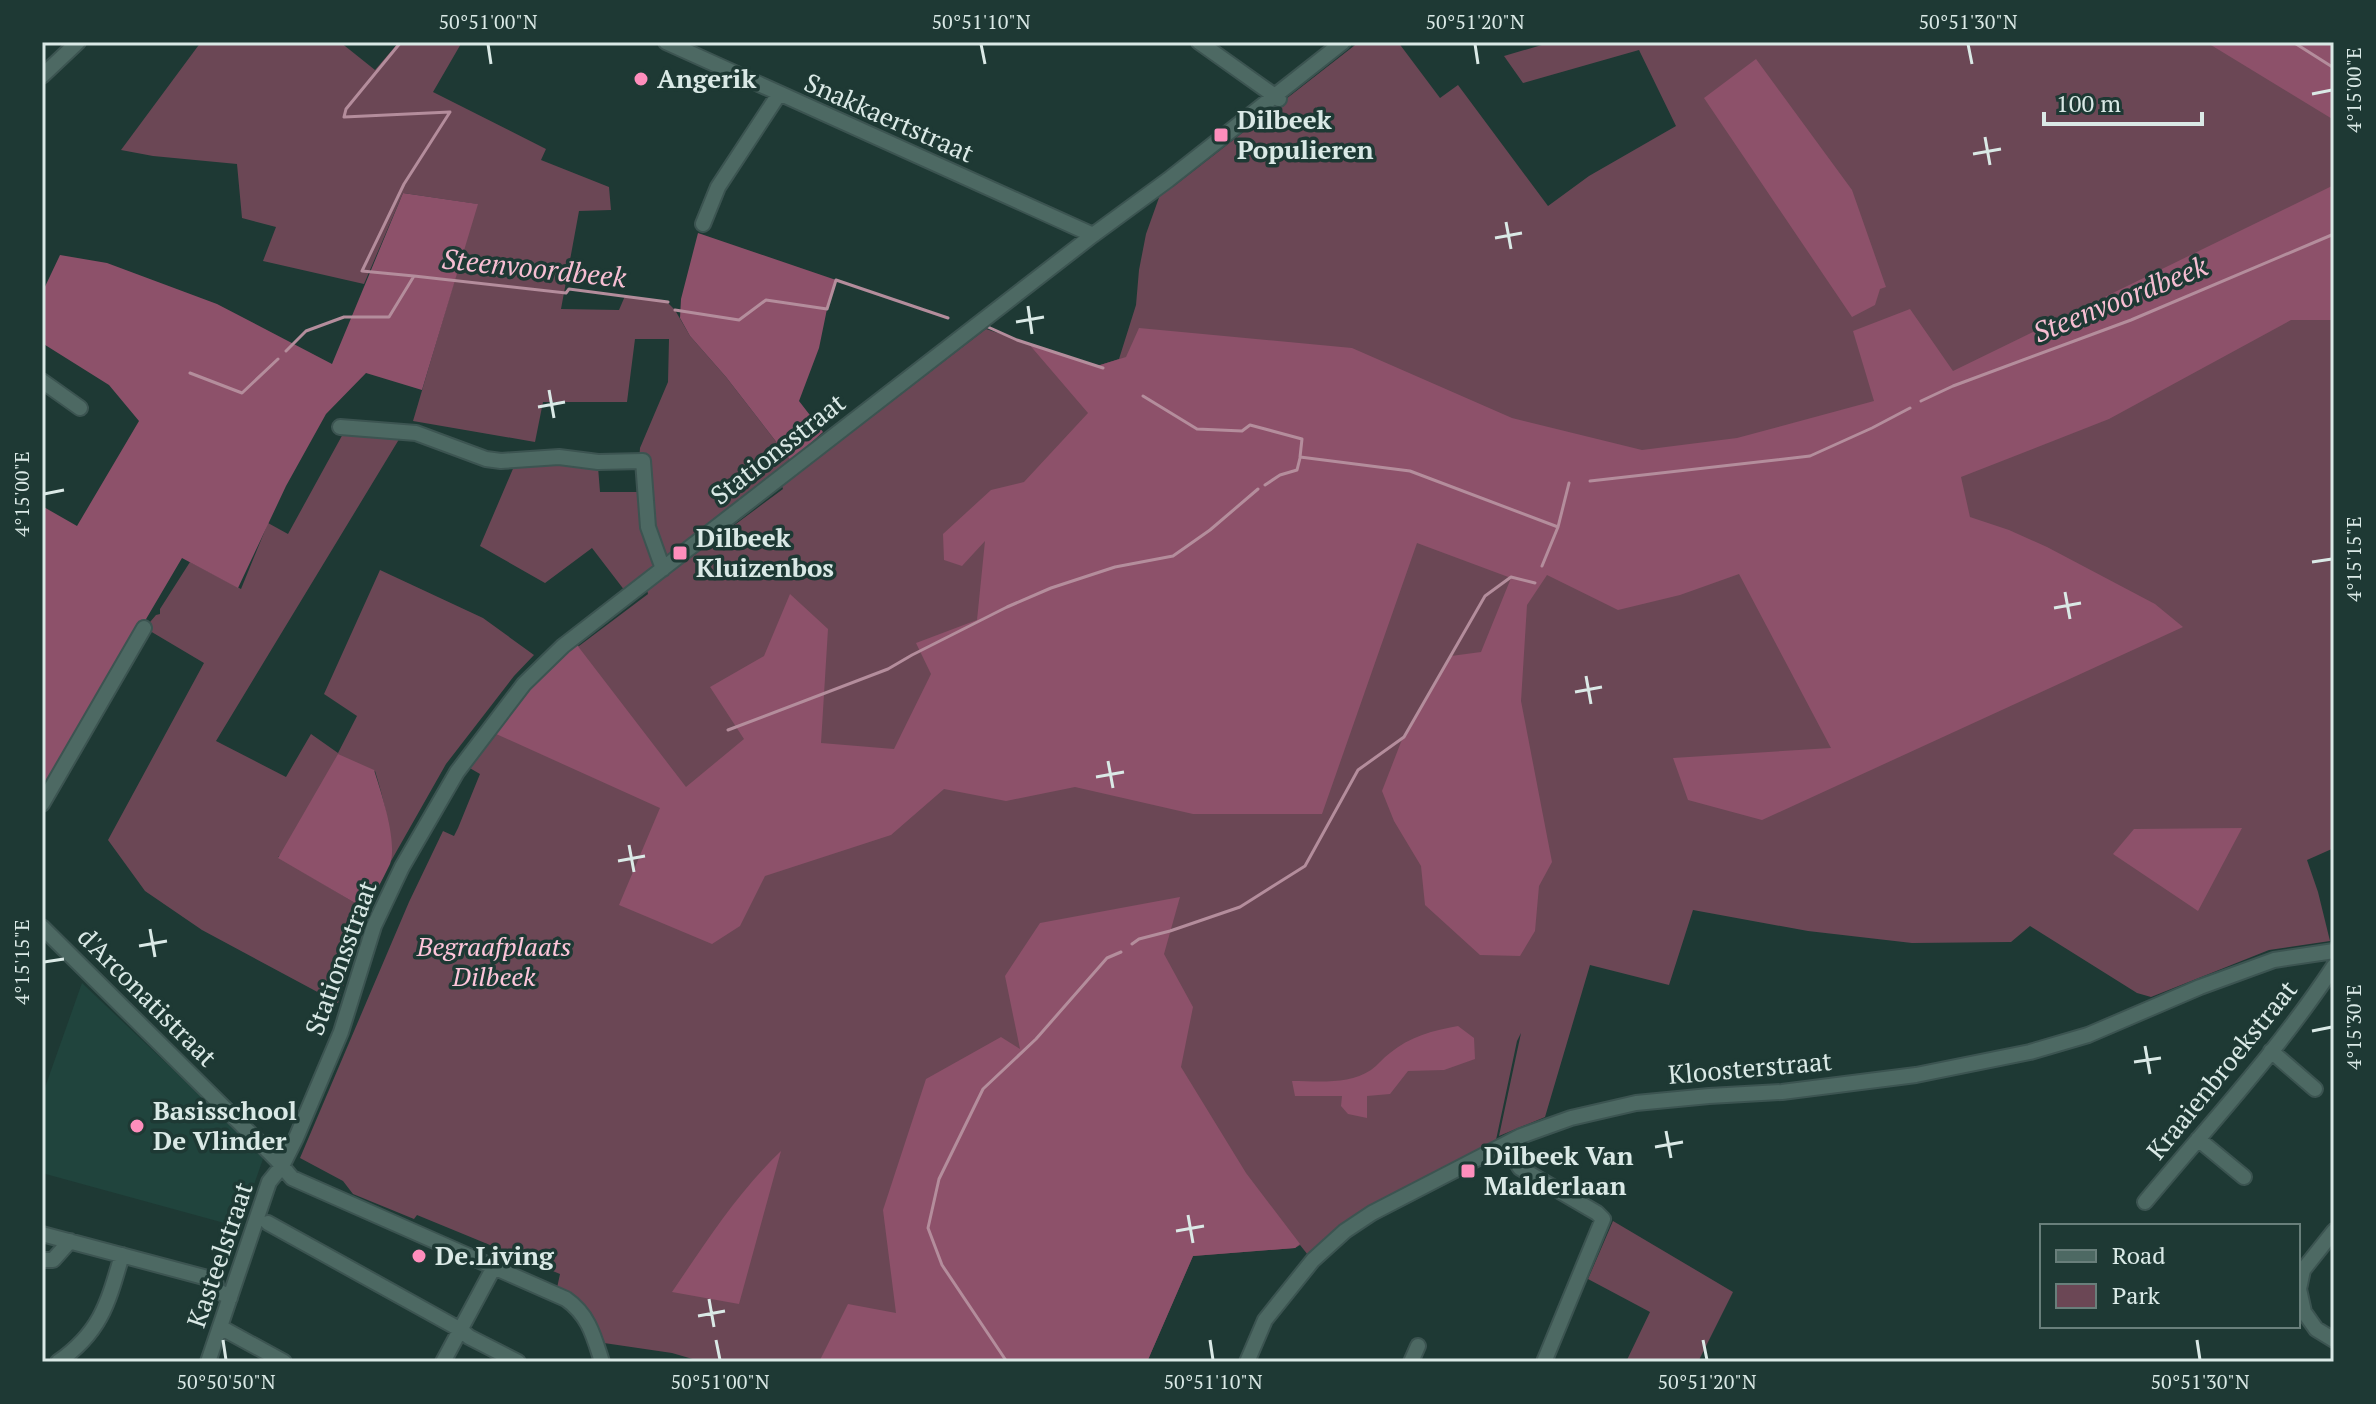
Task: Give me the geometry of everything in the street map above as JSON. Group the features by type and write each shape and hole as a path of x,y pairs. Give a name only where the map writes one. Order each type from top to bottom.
{"street":[{"path":"42,76 78,42"},
{"name":"Snakkaertstraat","path":"666,42 1093,235"},
{"path":"1199,42 1277,98"},
{"name":"Stationsstraat","path":"282,1166 341,1032 385,899 457,772 534,672 563,646 1093,235 1277,98 1343,42"},
{"path":"703,224 718,187 779,94"},
{"path":"42,381 80,408"},
{"path":"340,427 416,433 486,459 501,461 559,457 598,462 643,461 648,527 663,569"},
{"path":"42,804 144,628"},
{"name":"d'Arconatistraat","path":"42,927 292,1178 566,1299 576,1306 591,1328 602,1362"},
{"name":"Kloosterstraat","path":"1247,1362 1265,1320 1313,1260 1345,1231 1372,1213 1521,1136 1571,1118 1636,1103 1782,1092 1916,1075 2030,1052 2088,1035 2200,987 2274,960 2334,951"},
{"name":"Kraaienbroekstraat","path":"2145,1202 2271,1051 2334,966"},
{"path":"2271,1051 2315,1089"},
{"path":"2198,1139 2244,1177"},
{"path":"1502,1146 1508,1149 1520,1168 1603,1219 1544,1362"},
{"name":"Kasteelstraat","path":"208,1362 269,1182 282,1166"},
{"path":"268,1223 518,1362"},
{"path":"2300,1284 2303,1270 2334,1231"},
{"path":"42,1234 215,1280"},
{"path":"42,1260 53,1260 70,1241"},
{"path":"58,1362 91,1333 107,1307 122,1255"},
{"path":"443,1362 494,1267"},
{"path":"230,1298 217,1290 215,1280 227,1271 238,1274"},
{"path":"2300,1294 2304,1312 2316,1329 2334,1340"},
{"path":"220,1327 284,1362"},
{"path":"1411,1362 1418,1346"}],"shaded area":[{"path":"2206,42 2334,42 2334,120"},
{"path":"1756,59 1852,190 1886,287 1880,289 1875,305 1852,317 1704,98"},
{"path":"2334,185 2334,320 2291,320 2109,419 1961,477 1970,517 2047,547 2155,604 2183,627 1762,820 1688,800 1673,758 1831,748 1739,574 1680,595 1618,610 1547,575 1527,605 1521,701 1552,862 1539,886 1535,931 1520,956 1480,955 1425,905 1421,866 1394,821 1382,791 1401,742 1451,656 1481,652 1511,578 1417,543 1322,814 1193,814 1075,787 1006,801 944,789 891,835 765,876 740,926 712,944 619,905 660,808 494,733 551,663 577,645 686,787 744,739 710,687 764,656 790,594 828,629 821,743 894,749 931,674 916,643 977,620 985,541 962,566 944,560 943,534 991,490 1024,482 1088,413 1028,343 1097,366 1126,357 1139,328 1352,348 1512,418 1642,450 1737,438 1874,401 1853,331 1910,309 1953,371"},
{"path":"403,193 478,204 422,390 366,373 326,414 286,486 238,588 182,558 43,794 42,506 77,526 139,421 109,385 42,343 42,293 60,255 107,263 217,304 332,364"},
{"path":"698,233 836,280 819,348 799,401 823,432 791,461 690,336 680,318 681,299"},
{"path":"338,754 374,770 390,830 390,864 367,910 278,858"},
{"path":"2242,828 2198,911 2113,854 2134,829"},
{"path":"1180,897 1164,954 1193,1007 1181,1067 1246,1173 1300,1244 1295,1248 1193,1256 1147,1362 819,1362 848,1304 896,1313 883,1210 926,1079 1001,1037 1020,1049 1005,976 1040,923"},
{"name":"Basisschool De Vlinder","path":"82,983 264,1156 239,1227 42,1173 42,1096"},
{"path":"1458,1026 1474,1038 1475,1059 1444,1070 1408,1071 1390,1094 1367,1096 1367,1118 1348,1114 1341,1106 1342,1096 1295,1096 1292,1081 1353,1078 1371,1070 1397,1047 1414,1038"},
{"path":"781,1151 739,1304 672,1292 737,1200"}],"green space":[{"path":"201,42 340,42 375,70 399,42 462,42 433,92 546,149 541,160 609,187 611,210 579,211 561,309 619,310 625,296 667,302 690,336 791,461 625,591 592,548 545,583 480,546 515,464 559,461 598,467 600,492 645,492 639,461 640,448 668,382 669,339 635,339 627,402 543,402 535,442 413,421 477,204 403,193 364,284 263,261 276,227 242,218 237,164 121,150"},
{"name":"Begraafplaats Dilbeek","path":"1359,42 1398,42 1440,98 1458,85 1548,206 1589,176 1676,126 1639,50 1523,83 1504,56 1552,42 2334,42 2334,848 2307,860 2330,941 2269,950 2151,997 2137,993 2030,926 2011,942 1912,943 1808,931 1693,910 1669,985 1590,965 1545,1117 1499,1136 1521,1033 1496,1140 1340,1225 1308,1255 1300,1245 1295,1248 1193,1256 1147,1362 703,1362 672,1353 604,1343 587,1310 557,1288 560,1274 417,1215 414,1219 353,1194 343,1181 300,1158 409,902 443,831 454,836 458,828 480,774 468,767 494,733 577,645 648,594 647,590 783,489 782,486 986,329 1097,366 1119,359 1136,305 1146,234 1161,192 1171,184 1173,187"},
{"path":"344,432 401,436 216,741 286,777 311,734 338,753 357,716 324,694 380,570 483,618 534,655 446,764 391,861 386,815 375,771 278,857 367,910 338,1003 202,930 145,891 108,840 204,663 145,628 160,614 160,609 190,562 241,589 268,523 288,534"},
{"path":"1613,1221 1733,1292 1698,1362 1626,1362 1650,1312 1588,1279"}],"waterway":[{"path":"401,42 346,109 344,117 450,112 404,184 362,271 414,276"},
{"path":"2293,42 2334,68"},
{"name":"Steenvoordbeek","path":"1921,401 1953,386 2131,320 2334,234"},
{"name":"Steenvoordbeek","path":"286,351 306,331 344,317 389,317 414,276 566,293 569,289 668,302"},
{"name":"Steenvoordbeek","path":"675,310 739,320 766,300 827,309 836,280 948,318"},
{"name":"Steenvoordbeek","path":"988,327 1017,340 1103,368"},
{"name":"Steenvoordbeek","path":"190,373 242,393 278,359"},
{"name":"Steenvoordbeek","path":"1143,396 1197,429 1242,431 1250,425 1302,439 1300,457 1410,471 1558,527 1569,483"},
{"name":"Steenvoordbeek","path":"1590,481 1810,456 1910,408"},
{"path":"1265,485 1280,475 1297,470 1300,458"},
{"path":"728,730 888,669 1007,607 1051,588 1115,567 1173,556 1210,530 1258,489"},
{"path":"1542,566 1558,527"},
{"path":"1132,944 1139,939 1240,907 1305,866 1358,770 1404,737 1485,596 1511,577 1535,583"},
{"path":"1007,1362 942,1265 928,1228 939,1179 983,1089 1036,1039 1107,958 1121,952"}],"place":[{"name":"Angerik","path":"641,79"},
{"name":"Dilbeek Populieren","path":"1221,135"},
{"name":"Dilbeek Kluizenbos","path":"680,553"},
{"name":"Basisschool De Vlinder","path":"137,1126"},
{"name":"Dilbeek Van Malderlaan","path":"1468,1171"},
{"name":"De.Living","path":"419,1256"}]}
